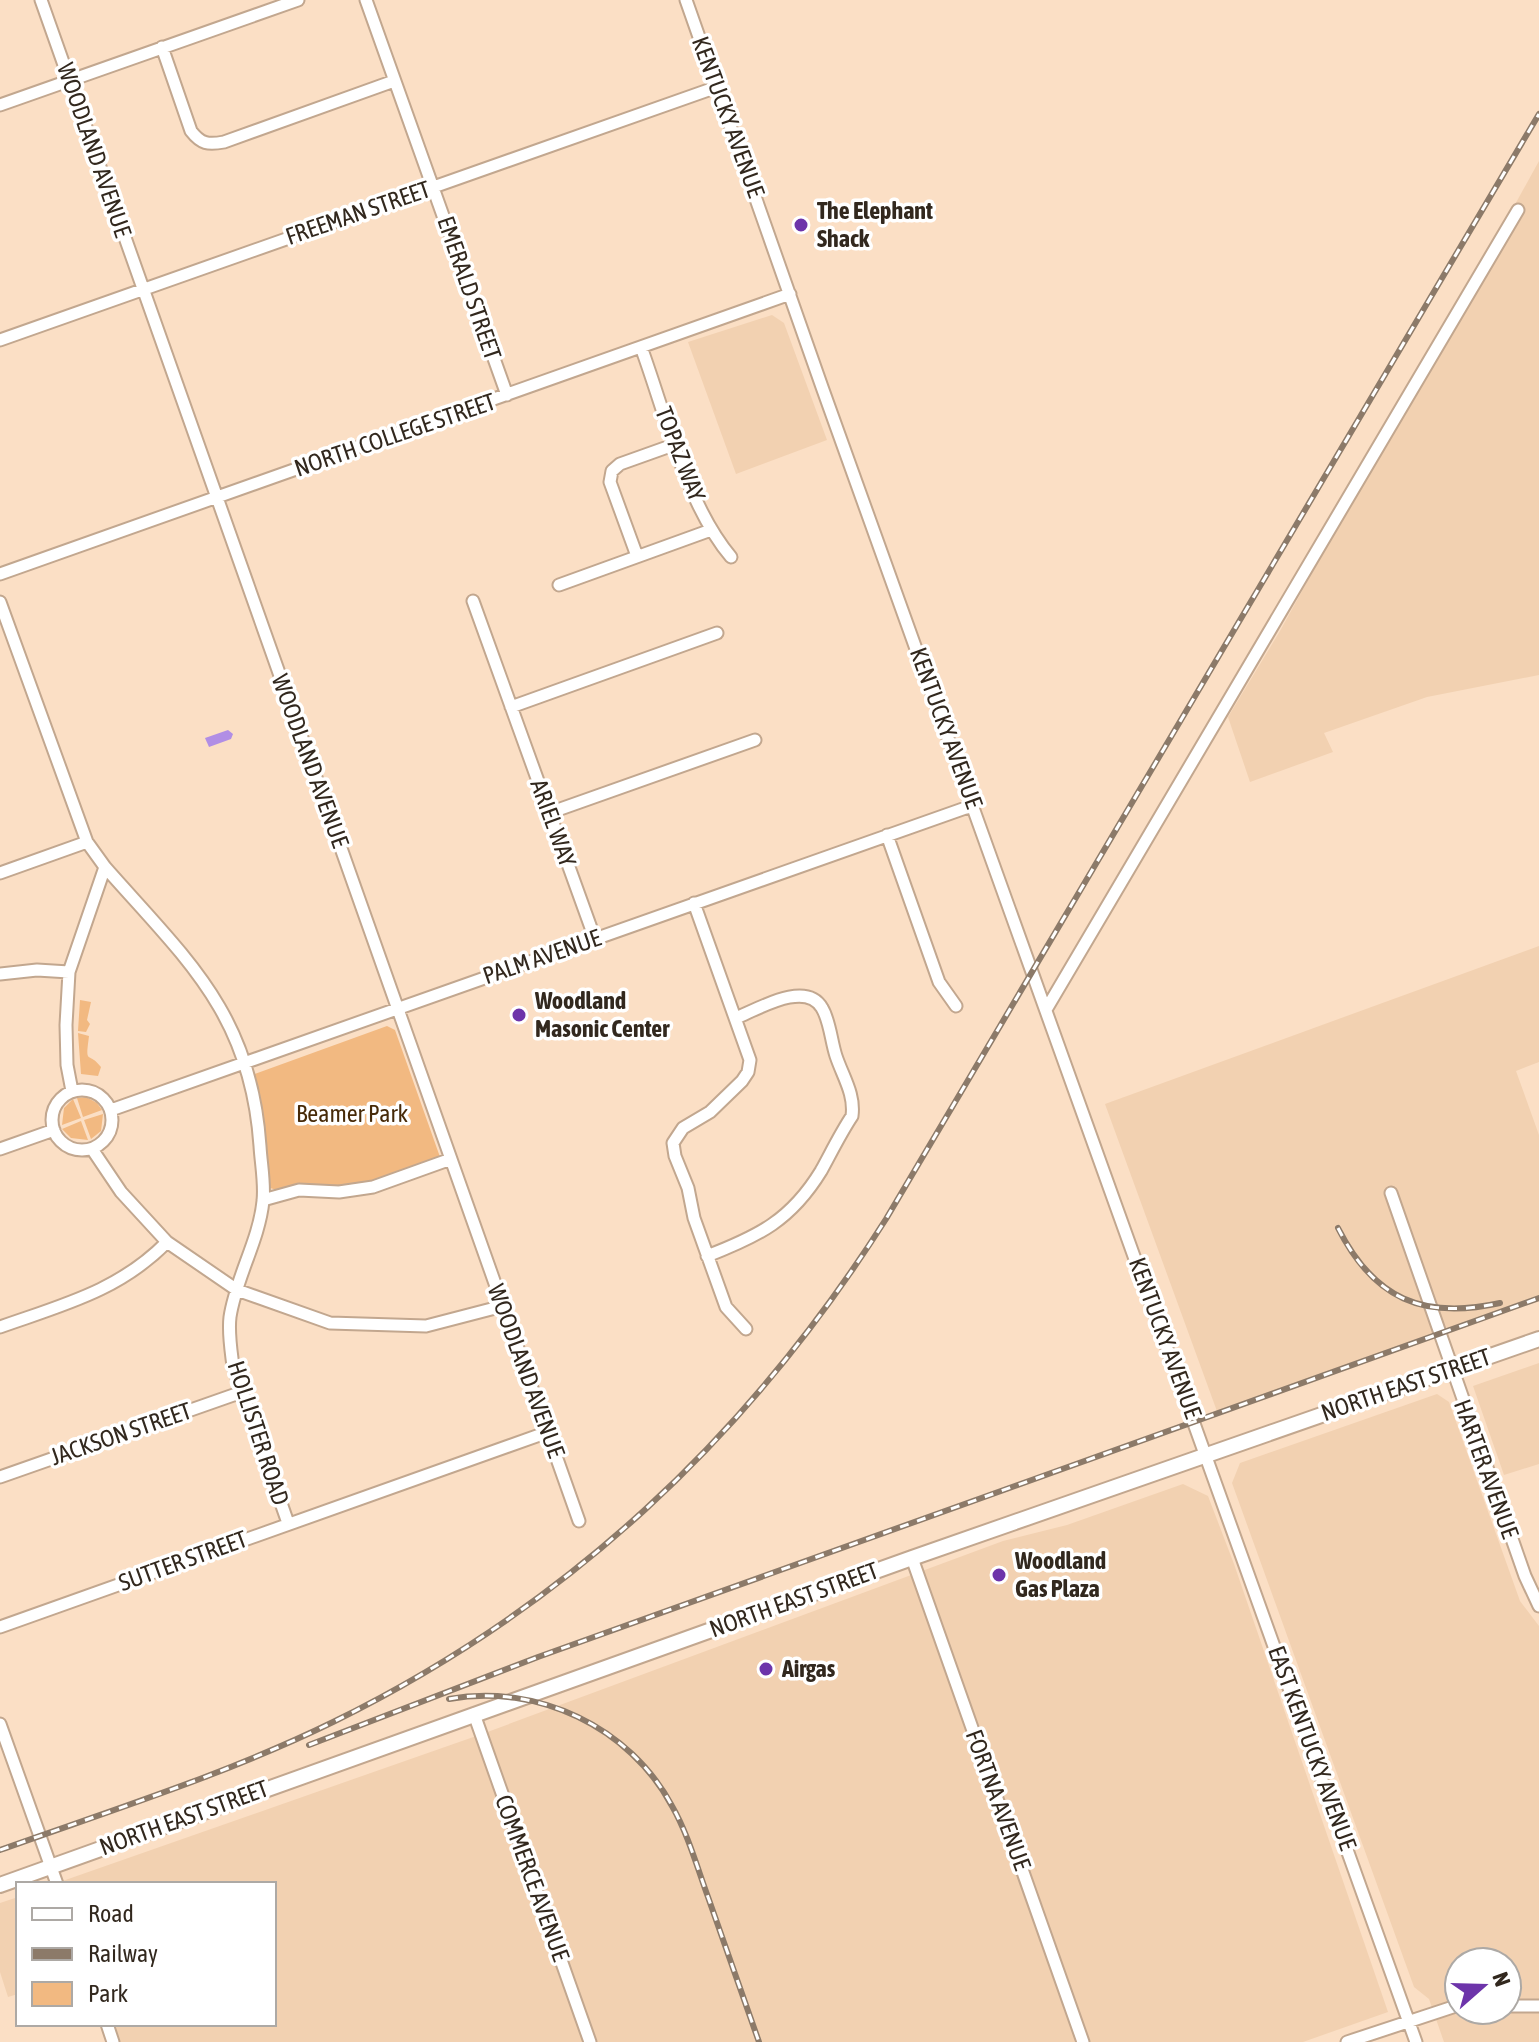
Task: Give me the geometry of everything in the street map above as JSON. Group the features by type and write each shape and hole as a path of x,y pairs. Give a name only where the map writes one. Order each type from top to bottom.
{"main road":[{"name":"NORTH EAST STREET","path":"0,1885 912,1558 1539,1339"}],"street":[{"name":"WOODLAND AVENUE","path":"41,0 579,1521"},
{"path":"0,105 298,0"},
{"name":"EMERALD STREET","path":"366,0 507,395"},
{"name":"KENTUCKY AVENUE","path":"686,0 1207,1455"},
{"path":"162,47 191,131 199,141 209,145 394,81"},
{"name":"FREEMAN STREET","path":"0,340 717,87"},
{"path":"1047,1008 1518,210"},
{"name":"NORTH COLLEGE STREET","path":"0,574 790,294"},
{"name":"TOPAZ WAY","path":"641,347 690,484 711,530 731,557"},
{"path":"637,556 610,482 612,471 620,464 676,444"},
{"path":"559,585 711,530"},
{"name":"ARIEL WAY","path":"473,601 595,939"},
{"name":"HOLLISTER ROAD","path":"0,602 87,842 105,867 200,974 233,1029 245,1063 259,1130 263,1200 230,1319 230,1344 233,1366 288,1523"},
{"path":"511,707 717,633"},
{"path":"549,813 755,740"},
{"name":"PALM AVENUE","path":"111,1110 974,805"},
{"path":"887,835 939,982 956,1006"},
{"path":"0,873 87,842"},
{"path":"72,1091 67,1065 69,972 105,867"},
{"path":"694,903 750,1060 748,1072 710,1112 683,1128 673,1143 694,1218 726,1307 746,1329"},
{"path":"0,974 37,970 69,972"},
{"path":"707,1256 765,1231 799,1203 852,1116 854,1103 830,1039 826,1017 813,998 789,996 736,1018"},
{"path":"72,1091 95,1092 111,1110 110,1133 92,1149 69,1147 62,1143 54,1130 55,1107 72,1091"},
{"path":"0,1149 54,1130"},
{"path":"92,1149 121,1192 167,1242 237,1290 330,1323 426,1326 503,1306"},
{"path":"263,1200 299,1190 357,1190 451,1159"},
{"name":"HARTER AVENUE","path":"1391,1193 1525,1576 1539,1606"},
{"path":"0,1327 103,1291 145,1263 167,1242"},
{"name":"JACKSON STREET","path":"0,1477 242,1392"},
{"name":"SUTTER STREET","path":"0,1627 548,1432"},
{"name":"EAST KENTUCKY AVENUE","path":"1207,1455 1416,2042"},
{"name":"FORTNA AVENUE","path":"912,1558 1083,2042"},
{"name":"COMMERCE AVENUE","path":"474,1714 590,2042"},
{"path":"0,1724 56,1882"},
{"path":"1347,2042 1443,2010"}],"shaded area":[{"path":"1539,161 1539,675 1427,697 1324,733 1333,752 1250,782 1228,717 1280,631"},
{"path":"772,315 784,323 827,440 736,474 688,342"},
{"path":"228,730 233,734 231,739 209,747 205,738"},
{"path":"1539,946 1539,1062 1516,1071 1539,1135 1539,1297 1218,1414 1105,1104"},
{"path":"1539,1363 1539,1464 1504,1475 1473,1386"},
{"path":"1437,1394 1449,1402 1520,1601 1539,1626 1539,2042 1444,2042 1429,1999 1414,1987 1232,1483 1240,1463"},
{"path":"1183,1484 1208,1496 1388,2012 1303,2042 113,2042 108,2026 276,2026 276,1882 60,1882 482,1734 1003,1541 1067,1525"},
{"path":"16,1898 16,1995 8,1997 0,1972 0,1903"}],"green space":[{"path":"80,1000 91,1002 87,1020 90,1024 86,1032 78,1031"},
{"name":"Beamer Park","path":"387,1026 395,1030 440,1157 367,1183 330,1186 298,1184 277,1190 270,1188 252,1075"},
{"path":"78,1033 89,1036 88,1055 101,1067 98,1076 81,1074"},
{"path":"86,1097 102,1110 83,1117 77,1098"},
{"path":"73,1099 81,1118 62,1125 64,1108"},
{"path":"103,1114 101,1131 91,1139 84,1120"},
{"path":"81,1121 88,1140 71,1138 62,1129"}],"railway":[{"path":"0,1850 169,1790 293,1741 418,1676 499,1626 574,1570 645,1510 712,1444 774,1374 832,1299 886,1219 1539,114"},
{"path":"1338,1228 1368,1272 1404,1298 1447,1308 1500,1303"},
{"path":"309,1745 538,1657 1539,1298"},
{"path":"449,1699 482,1696 515,1698 547,1705 578,1717 606,1733 632,1754 654,1778 688,1839 759,2042"}],"place":[{"name":"The Elephant Shack","path":"801,225"},
{"name":"Woodland Masonic Center","path":"519,1015"},
{"name":"Woodland Gas Plaza","path":"999,1575"},
{"name":"Airgas","path":"766,1669"}]}
